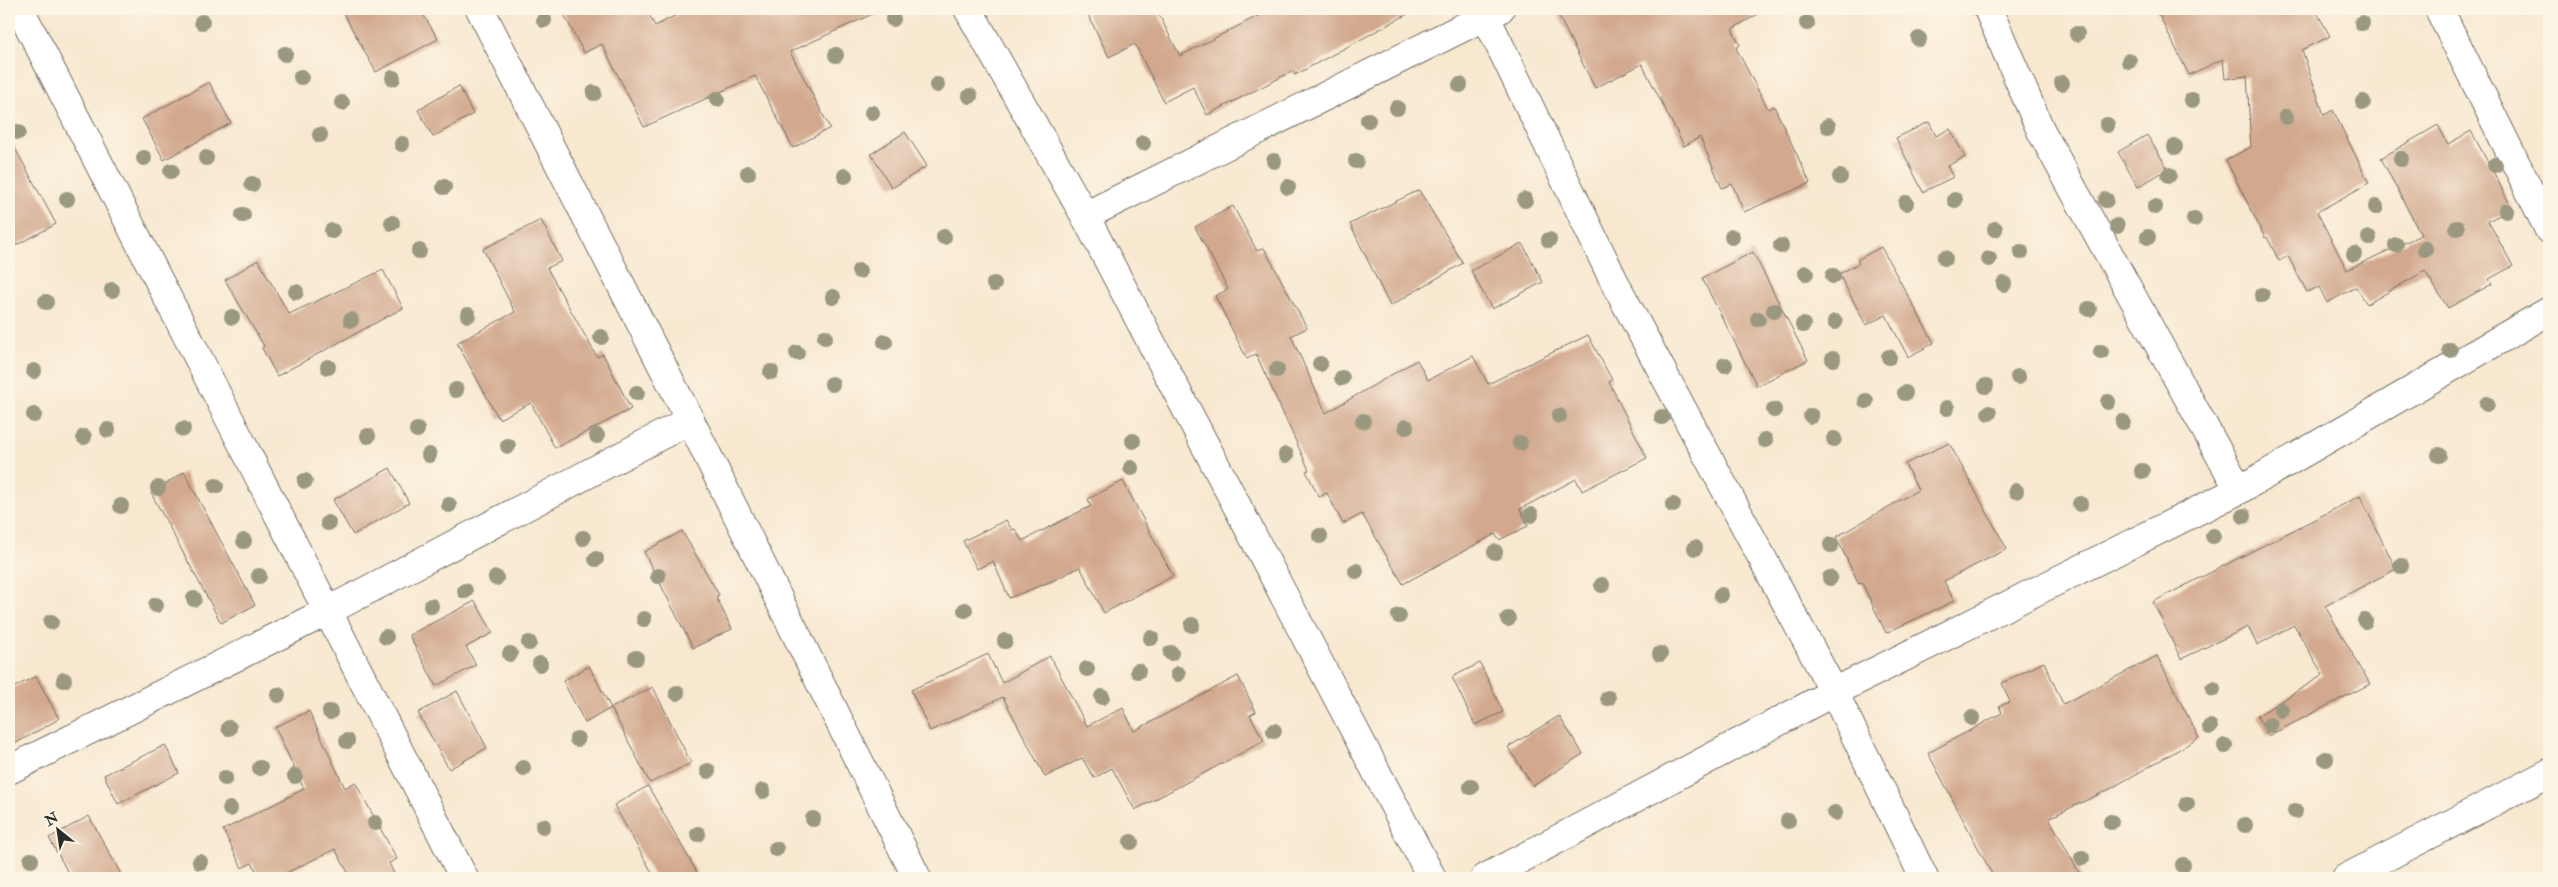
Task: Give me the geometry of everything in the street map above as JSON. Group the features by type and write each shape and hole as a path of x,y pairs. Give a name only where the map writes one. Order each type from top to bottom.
{"street":[{"path":"20,9 326,612 464,878"},
{"path":"480,9 690,420 917,878"},
{"path":"968,9 1085,216 1432,878"},
{"path":"1988,9 2041,131 2239,490"},
{"path":"2439,9 2549,230"},
{"path":"1085,216 1489,11 1617,287 1834,692 1924,878"},
{"path":"1485,878 1834,692 2239,490 2549,311"},
{"path":"9,770 326,612 690,420"},
{"path":"2346,878 2549,774"}],"building":[{"path":"341,9 420,9 438,39 376,72"},
{"path":"561,9 646,9 655,26 688,9 883,9 790,52 830,128 793,148 755,76 644,127 602,44 584,53"},
{"path":"1085,9 1156,9 1180,56 1271,9 1417,9 1295,75 1293,71 1207,115 1193,87 1164,102 1135,44 1109,57"},
{"path":"1555,9 1767,9 1732,29 1740,45 1736,48 1768,109 1774,106 1810,183 1744,212 1732,184 1722,188 1700,137 1684,146 1642,64 1595,88"},
{"path":"2156,9 2315,9 2330,36 2302,50 2324,115 2333,110 2369,183 2317,212 2347,270 2421,235 2381,158 2438,125 2448,144 2471,131 2496,177 2512,209 2488,221 2513,266 2489,279 2492,284 2448,308 2425,271 2367,304 2356,287 2327,303 2319,287 2307,292 2288,256 2279,261 2267,237 2265,238 2226,160 2251,147 2247,76 2225,79 2223,59 2189,75"},
{"path":"209,82 231,123 164,160 142,119"},
{"path":"459,86 473,114 433,137 418,110"},
{"path":"1929,122 1936,136 1950,129 1965,157 1947,166 1953,177 1923,192 1896,138"},
{"path":"905,132 927,166 892,188 871,154"},
{"path":"2147,135 2168,169 2138,187 2118,152"},
{"path":"9,137 56,224 9,249"},
{"path":"1419,190 1463,263 1390,306 1350,224"},
{"path":"1233,206 1257,251 1264,248 1307,328 1291,336 1326,413 1417,360 1428,380 1473,356 1488,384 1588,335 1612,380 1609,382 1647,458 1582,491 1576,479 1520,509 1528,526 1499,540 1495,534 1403,584 1362,514 1343,524 1327,493 1319,497 1306,471 1309,470 1256,354 1247,359 1215,296 1228,289 1195,227"},
{"path":"541,220 562,261 547,268 597,357 603,354 631,409 555,448 531,403 499,419 457,343 515,312 483,249"},
{"path":"1522,243 1543,282 1492,309 1471,271"},
{"path":"1881,247 1934,343 1908,357 1886,315 1866,325 1839,274 1859,263 1857,260"},
{"path":"1753,252 1808,360 1757,386 1702,278"},
{"path":"258,260 289,314 383,270 403,308 277,376 262,348 264,346 225,280"},
{"path":"1949,443 2007,549 1944,581 1954,601 1886,633 1862,583 1859,584 1836,537 1918,490 1905,464"},
{"path":"390,468 409,503 353,535 333,500"},
{"path":"184,472 255,605 221,623 151,493"},
{"path":"1123,481 1173,576 1104,613 1080,567 1052,581 1009,598 993,561 977,569 963,541 1006,520 1012,530 1015,529 1022,541 1091,506 1088,499"},
{"path":"2360,496 2396,569 2325,606 2370,684 2268,736 2257,716 2323,675 2294,625 2257,645 2248,627 2181,659 2153,602"},
{"path":"682,531 719,595 716,597 732,629 693,648 644,552"},
{"path":"475,601 493,633 466,647 476,665 436,686 409,635"},
{"path":"988,654 1002,683 1050,656 1087,726 1123,708 1134,731 1238,676 1256,712 1250,715 1264,741 1135,810 1112,768 1094,778 1082,758 1045,777 1003,697 930,731 911,690"},
{"path":"2157,656 2199,738 2110,789 2049,818 2082,878 1994,878 1928,753 2002,713 1999,706 2010,702 2002,683 2044,662 2063,704"},
{"path":"1480,663 1503,712 1475,725 1452,677"},
{"path":"589,666 611,708 585,723 563,681"},
{"path":"36,676 59,719 9,747 9,690"},
{"path":"653,687 691,763 650,783 611,708"},
{"path":"457,691 487,748 449,769 418,713"},
{"path":"309,711 345,788 355,782 397,859 389,863 396,878 351,878 335,849 276,878 260,878 252,863 242,868 223,830 304,789 275,727"},
{"path":"1559,716 1583,754 1533,786 1508,747"},
{"path":"165,745 179,773 118,804 104,775"},
{"path":"648,786 700,878 655,878 614,805"},
{"path":"89,816 123,878 71,878 49,838"}]}
